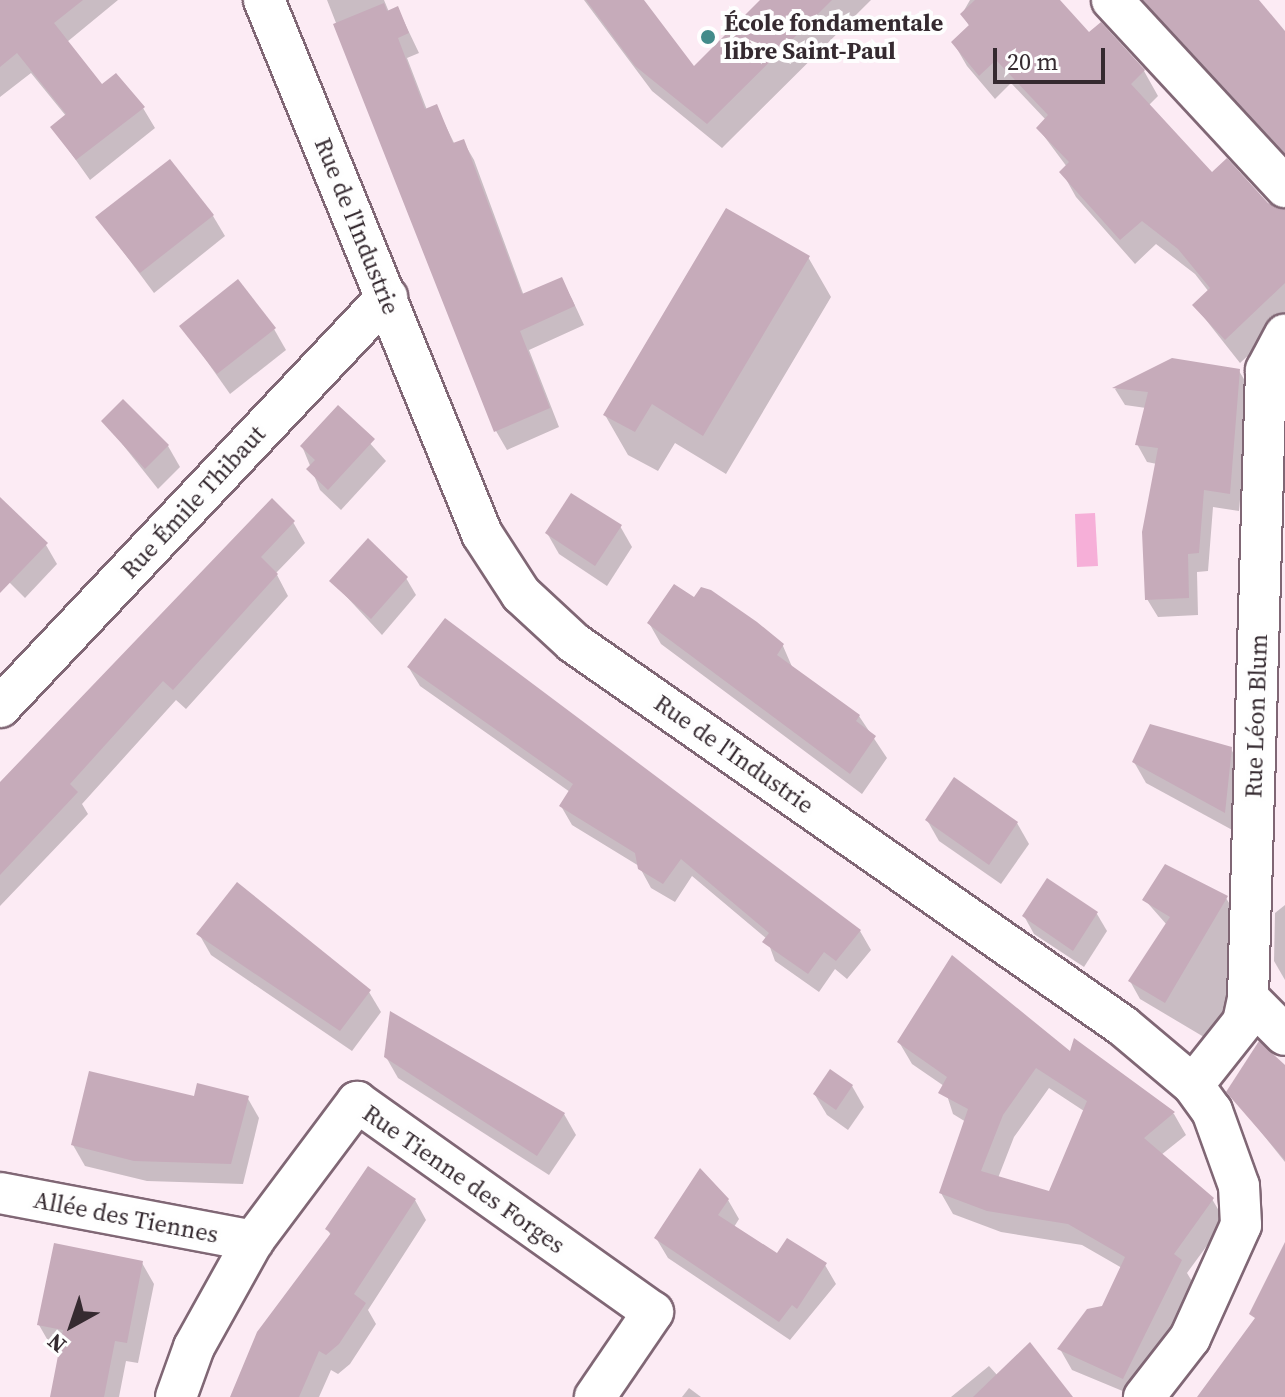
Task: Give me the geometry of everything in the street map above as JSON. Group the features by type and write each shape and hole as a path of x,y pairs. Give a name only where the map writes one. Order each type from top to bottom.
{"street":[{"name":"Rue de l'Industrie","path":"264,0 482,534 546,620 1123,1026 1193,1085 1227,1144 1241,1225 1190,1338 1144,1397"},
{"path":"1112,0 1285,187"},
{"name":"Rue Émile Thibaut","path":"0,707 387,297"},
{"name":"Rue Léon Blum","path":"1193,1085 1243,1022 1248,998 1266,370 1285,335"},
{"path":"1248,998 1285,1035"},
{"name":"Rue Tienne des Forges","path":"176,1397 194,1347 253,1241 357,1102 653,1312 595,1397"},
{"name":"Allée des Tiennes","path":"0,1193 253,1241"}],"shaded area":[{"path":"1095,513 1098,566 1077,567 1075,514"}],"building":[{"path":"0,0 83,0 54,23 102,84 116,73 145,107 76,160 50,127 66,114 17,53 0,67"},
{"name":"École fondamentale libre Saint-Paul","path":"586,0 644,0 694,66 760,0 832,0 707,124 635,66"},
{"path":"975,0 1060,0 1089,32 1101,22 1145,70 1131,84 1212,172 1227,158 1268,203 1285,209 1285,283 1225,340 1192,305 1210,288 1178,249 1142,221 1120,240 1059,172 1069,162 1036,128 1048,115 996,60 979,76 951,42 969,25 960,14"},
{"path":"1143,0 1259,0 1285,31 1285,153"},
{"path":"384,3 387,11 398,6 409,33 398,38 425,109 437,104 453,143 464,139 522,294 562,277 575,306 520,331 550,408 494,432 333,24"},
{"path":"170,159 214,215 140,273 95,217"},
{"path":"726,208 810,256 703,436 652,404 635,432 603,415"},
{"path":"238,279 276,328 217,374 179,326"},
{"path":"1172,358 1240,369 1230,494 1204,490 1199,553 1188,554 1189,598 1145,600 1142,532 1158,448 1135,445 1148,392 1112,388"},
{"path":"123,399 169,445 145,469 101,421"},
{"path":"338,405 375,439 328,490 306,469 315,460 300,446"},
{"path":"571,493 622,525 595,566 545,533"},
{"path":"0,497 48,543 0,593"},
{"path":"272,498 295,521 261,557 278,574 173,690 163,681 70,784 78,792 0,875 0,782"},
{"path":"368,538 408,577 371,619 329,581"},
{"path":"674,584 694,597 701,587 711,590 757,622 784,644 777,655 860,715 856,721 876,736 850,774 647,623"},
{"path":"445,618 861,930 836,961 824,952 808,974 762,942 769,933 681,859 663,884 638,869 635,853 559,806 573,784 407,667"},
{"path":"1150,724 1232,747 1225,813 1132,762"},
{"path":"954,777 1018,822 989,865 925,820"},
{"path":"1165,864 1228,896 1165,1003 1128,981 1170,917 1142,900"},
{"path":"1047,878 1098,912 1073,951 1022,916"},
{"path":"237,882 371,990 340,1031 196,934"},
{"path":"952,955 1070,1051 1074,1038 1175,1112 1144,1138 1214,1198 1174,1254 1182,1260 1123,1379 1057,1349 1087,1309 1102,1306 1125,1257 1068,1224 987,1211 939,1193 968,1109 938,1093 947,1077 897,1042","holes":["1036,1068 1087,1101 1049,1191 981,1171 1003,1115"]},
{"path":"390,1011 565,1113 537,1156 384,1057"},
{"path":"1259,1041 1285,1065 1285,1160 1226,1092"},
{"path":"830,1069 853,1085 836,1110 813,1094"},
{"path":"89,1071 194,1096 197,1083 249,1096 231,1164 134,1161 71,1145"},
{"path":"368,1166 416,1199 354,1294 366,1303 339,1344 326,1355 319,1351 299,1397 230,1397 257,1332 331,1233 325,1229"},
{"path":"700,1168 729,1199 718,1215 777,1253 787,1238 827,1263 797,1309 792,1305 779,1322 654,1238"},
{"path":"1285,1242 1285,1397 1197,1397 1255,1318 1249,1314"},
{"path":"54,1243 143,1261 127,1343 115,1341 104,1397 50,1397 63,1330 37,1325"},
{"path":"1030,1342 1073,1397 973,1397"}],"place":[{"name":"École fondamentale libre Saint-Paul","path":"708,37"}]}
